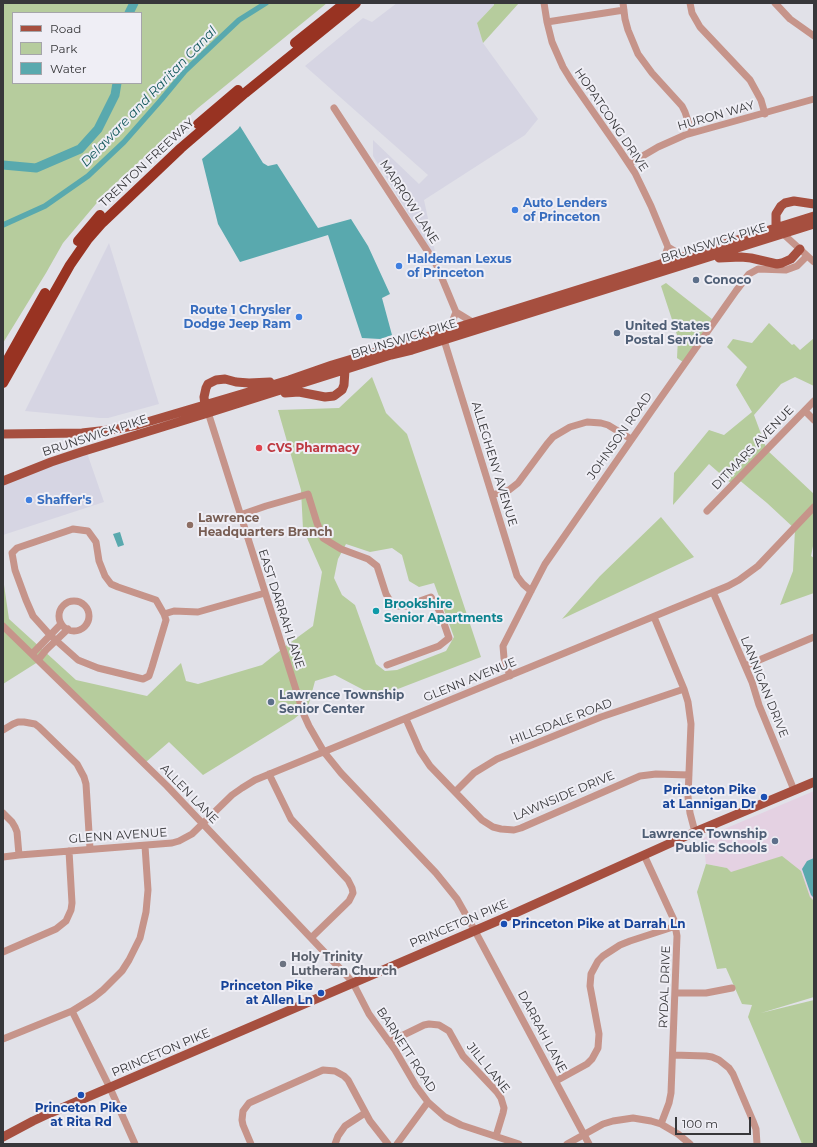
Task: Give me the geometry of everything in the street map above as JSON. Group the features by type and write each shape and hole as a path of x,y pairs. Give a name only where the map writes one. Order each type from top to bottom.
{"highway":[{"name":"TRENTON FREEWAY","path":"3,368 64,260 97,218 225,100 345,3"},
{"name":"TRENTON FREEWAY","path":"3,383 70,264 102,223 181,148 244,93 356,3"}],"main road":[{"path":"780,231 776,224 776,214 785,203 794,201 814,204"},
{"name":"BRUNSWICK PIKE","path":"3,481 52,462 289,380 444,340 694,262 780,231 814,216"},
{"name":"BRUNSWICK PIKE","path":"3,434 82,433 117,429 259,397 339,366 449,330 684,257 780,231 814,224"},
{"path":"694,262 741,257 777,264 791,260 803,252"},
{"path":"259,397 290,392 308,393 325,397 334,396 344,385 339,366"},
{"path":"207,409 204,397 206,388 208,384 216,380 225,379 249,383 289,380"},
{"name":"PRINCETON PIKE","path":"3,1137 33,1121 475,930 695,832 814,782"}],"street":[{"name":"HOPATCONG DRIVE","path":"544,3 552,42 563,67 629,164 650,202 668,247"},
{"path":"690,3 692,13 700,27 750,80 761,100 765,114"},
{"path":"775,3 790,19 814,36"},
{"path":"547,22 624,7 628,30 638,54 652,73 682,106 692,133"},
{"name":"HURON WAY","path":"629,164 658,147 692,133 765,114 814,99"},
{"name":"MARROW LANE","path":"334,108 436,264 456,312"},
{"path":"780,231 814,262"},
{"path":"662,264 668,247 684,257"},
{"name":"JOHNSON ROAD","path":"510,676 504,658 503,646 531,591 545,564 631,439 749,274 758,269 780,271 797,266 803,252"},
{"path":"449,330 456,312 474,323"},
{"name":"ALLEGHENY AVENUE","path":"444,340 517,576 531,591"},
{"name":"DITMARS AVENUE","path":"707,511 814,401"},
{"name":"EAST DARRAH LANE","path":"207,409 304,715 309,726 324,752 341,773 440,877 456,899 475,930"},
{"path":"805,411 814,420"},
{"path":"492,496 509,490 518,483 547,444 561,432 570,427 587,422 601,423 608,425 631,439"},
{"path":"240,514 308,494 317,523 324,538 341,549 368,559 377,566 386,594 393,606 406,606 431,597 440,612 449,638 439,646 387,665"},
{"name":"GLENN AVENUE","path":"3,857 145,846 179,841 192,834 232,795 255,780 654,617 739,580 754,569 814,507"},
{"path":"73,529 88,531 96,542 99,561 105,576 111,584 156,600 164,614 166,620 149,676 143,679 98,668 78,660 50,635 33,616 15,570 12,553 17,548 73,529"},
{"name":"LANNIGAN DRIVE","path":"713,592 752,682 759,705 794,790"},
{"path":"164,614 174,611 198,612 265,593"},
{"path":"74,600 79,601 87,607 90,616 86,626 78,631 68,629 61,624 59,613 64,604 74,600"},
{"path":"654,617 688,702 691,724 688,802 695,832"},
{"path":"32,654 61,624"},
{"name":"ALLEN LANE","path":"3,626 167,786 353,983"},
{"path":"38,660 46,650 68,629"},
{"path":"745,666 814,637"},
{"name":"HILLSDALE ROAD","path":"454,792 474,773 497,759 601,717 684,689"},
{"name":"LAWNSIDE DRIVE","path":"406,718 424,758 430,766 482,820 487,824 501,829 514,830 521,828 640,776 656,774 689,775"},
{"path":"3,730 18,722 35,724 78,764 86,784 90,850"},
{"path":"269,774 291,819 348,880 352,888 349,901 311,938"},
{"path":"3,813 12,822 17,832 19,855"},
{"path":"3,1039 72,1011 93,998 113,981 129,960 136,948 144,925 146,912 148,890 145,846"},
{"path":"3,952 56,929 66,921 71,910 72,903 69,851"},
{"name":"RYDAL DRIVE","path":"644,855 674,920 678,946 671,1093 661,1124"},
{"path":"556,1081 587,1064 592,1059 598,1048 599,1034 590,986 591,974 598,961 620,945 676,926"},
{"name":"DARRAH LANE","path":"475,930 589,1144"},
{"name":"BARNETT ROAD","path":"353,983 369,1014 402,1060 422,1095 436,1110 453,1122 519,1144"},
{"path":"676,993 706,993 732,988"},
{"path":"72,1011 110,1088 135,1144"},
{"name":"JILL LANE","path":"389,1042 429,1024 439,1025 449,1031 463,1056 501,1098 504,1108 496,1136"},
{"path":"673,1055 712,1057 719,1060 729,1068 733,1074 756,1129 757,1144"},
{"path":"249,1143 242,1125 243,1111 249,1103 323,1070 329,1070 340,1073 348,1080 377,1132 388,1144"},
{"path":"397,1144 428,1102"},
{"path":"335,1144 338,1136 345,1126 366,1113"},
{"path":"567,1144 613,1120 642,1119 661,1124 678,1134 690,1144"}],"shaded area":[{"path":"397,3 494,3 494,5 477,23 483,43 538,119 525,135 424,200 437,261 373,156 373,140 419,184 428,175 305,66 363,18 372,22"},
{"path":"109,243 159,404 108,418 25,411"},
{"path":"86,450 104,502 3,535 3,481"},
{"path":"814,791 814,997 727,868 706,864 703,838"}],"green space":[{"path":"3,3 327,3 198,108 106,192 63,243 3,343"},
{"path":"494,3 519,3 483,43 477,23 494,5"},
{"path":"666,283 712,319 683,362 677,358 678,338 661,286"},
{"path":"769,323 792,345 794,344 800,350 814,338 814,386 795,377 781,384 754,415 767,450 814,494 814,541 811,556 814,558 814,593 780,605 793,571 795,529 738,479 733,485 709,464 673,505 674,473 709,430 724,435 752,412 736,385 747,367 727,347 733,339 752,343"},
{"path":"372,377 386,413 407,434 481,657 377,697 335,675 315,681 308,707 294,719 203,775 169,742 146,762 41,660 3,684 3,633 8,628 3,623 3,578 9,619 76,680 147,696 181,663 186,681 198,684 262,665 313,626 322,572 303,529 301,490 278,410 339,408","holes":["346,544 370,552 392,548 402,555 409,581 419,587 434,583 454,637 446,651 397,670 385,671 376,664 355,605 342,595 334,578 338,559"]},
{"path":"661,517 694,557 562,619 600,576"},
{"path":"782,856 801,871 810,897 814,901 814,997 761,1013 814,1000 814,1144 802,1144 748,1017 752,1005 742,1004 726,968 717,969 697,892 706,864 727,868 731,872"}],"water":[{"path":"240,126 263,163 268,166 277,164 318,228 351,219 368,246 390,294 382,298 392,335 380,339 362,338 328,235 240,262 218,224 202,159"},
{"path":"120,532 124,545 118,547 113,534"},
{"path":"814,858 814,898 811,895 802,869 807,861"}],"waterway":[{"path":"130,12 134,3"},
{"name":"Delaware and Raritan Canal","path":"3,225 45,206 88,176 124,142 185,71 239,20 266,3"},
{"path":"3,165 36,168 80,149 98,129 115,95 117,84"}],"place":[{"name":"Auto Lenders of Princeton","path":"515,210"},
{"name":"Haldeman Lexus of Princeton","path":"399,266"},
{"name":"Conoco","path":"696,280"},
{"name":"Route 1 Chrysler Dodge Jeep Ram","path":"299,317"},
{"name":"United States Postal Service","path":"617,333"},
{"name":"CVS Pharmacy","path":"259,448"},
{"name":"Shaffer's","path":"29,500"},
{"name":"Lawrence Headquarters Branch","path":"190,525"},
{"name":"Brookshire Senior Apartments","path":"376,611"},
{"name":"Lawrence Township Senior Center","path":"271,702"},
{"name":"Princeton Pike at Lannigan Dr","path":"764,797"},
{"name":"Lawrence Township Public Schools","path":"775,841"},
{"name":"Princeton Pike at Darrah Ln","path":"504,924"},
{"name":"Holy Trinity Lutheran Church","path":"283,964"},
{"name":"Princeton Pike at Allen Ln","path":"321,993"},
{"name":"Princeton Pike at Rita Rd","path":"81,1095"}]}
